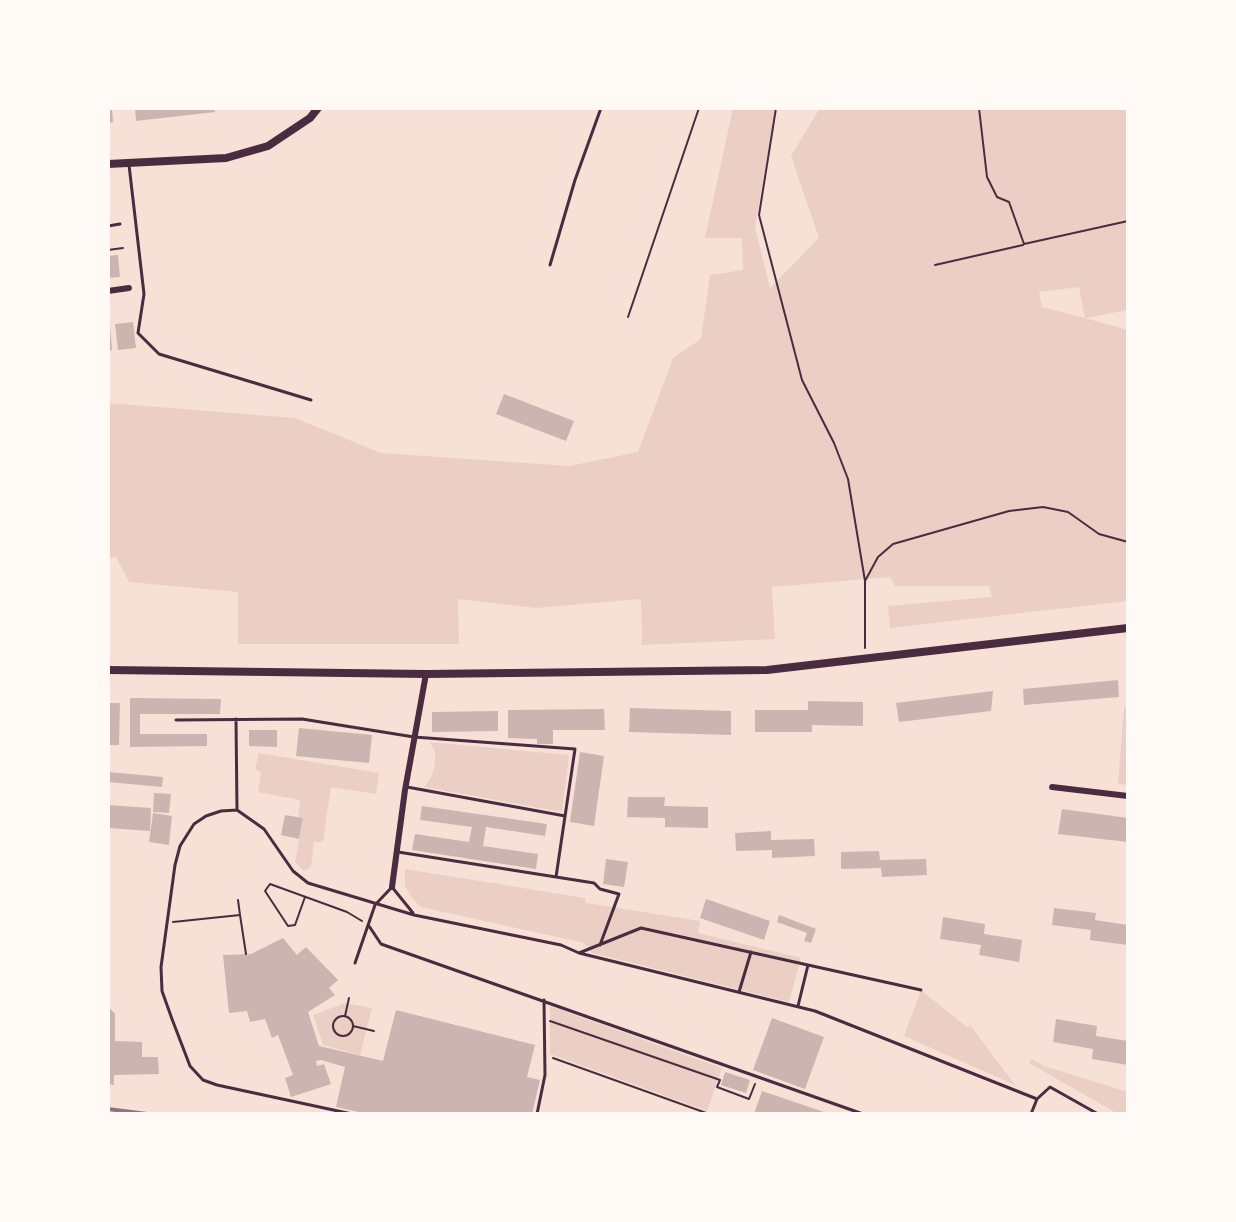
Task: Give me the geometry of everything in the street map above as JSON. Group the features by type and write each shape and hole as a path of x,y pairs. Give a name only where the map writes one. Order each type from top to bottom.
{"street":[{"path":"108,164 226,158 268,146 310,118 318,108"},
{"path":"108,291 129,288"},
{"path":"108,670 426,674 767,670 1128,627"},
{"path":"392,887 406,786 426,674"},
{"path":"1052,788 1128,796"}],"lane":[{"path":"550,265 575,180 601,108"},
{"path":"128,163 144,294 138,333 159,354 311,400"},
{"path":"108,226 120,224"},
{"path":"236,719 237,810"},
{"path":"176,720 302,719 414,737 575,749 556,877"},
{"path":"406,786 565,816"},
{"path":"352,1114 218,1085 197,1076 190,1066 162,991 161,967 175,865 184,836 194,824 206,816 221,811 237,810 264,829 293,871 308,883 414,915 561,945 579,953 798,1006 1037,1100"},
{"path":"397,852 594,883 600,889 619,894 600,945"},
{"path":"355,963 375,905 392,887 414,915"},
{"path":"369,926 381,944 863,1114"},
{"path":"579,953 641,928 921,990"},
{"path":"740,992 751,952"},
{"path":"798,1006 808,965"},
{"path":"537,1114 545,1075 544,1000"},
{"path":"1032,1114 1037,1100 1050,1088 1098,1114"}],"path":[{"path":"628,316 699,108"},
{"path":"776,108 759,215 802,380 834,443 848,479 865,581 865,659"},
{"path":"979,108 987,177 997,196 1009,202 1024,244"},
{"path":"935,266 1128,221"},
{"path":"108,249 123,248"},
{"path":"865,581 878,557 893,544 1009,511 1043,507 1068,512 1099,534 1128,542"},
{"path":"305,897 295,925 288,926 265,891 270,884 346,912 369,926"},
{"path":"238,900 246,954"},
{"path":"167,922 240,915"},
{"path":"345,1016 349,998"},
{"path":"345,1016 334,1020 332,1026 335,1033 347,1036 353,1026"},
{"path":"345,1016 353,1026 374,1031"},
{"path":"544,1018 720,1080 717,1087 749,1099 759,1076"},
{"path":"545,1055 709,1114"}],"shaded area":[{"path":"733,108 775,108 755,227 770,288 819,238 791,156 820,108 1128,108 1128,310 1085,318 1128,330 1128,601 890,628 888,606 992,597 989,586 895,586 890,577 772,587 775,639 642,645 641,599 536,608 458,599 459,644 238,644 238,592 129,582 116,557 108,558 108,403 295,418 381,453 569,466 638,452 673,358 701,339 710,275 743,270 742,238 705,238","holes":["1079,287 1085,318 1042,307 1039,292"]},
{"path":"1128,705 1128,785 1118,784 1124,708"},
{"path":"430,742 569,755 562,812 424,787 431,777 435,764 435,752"},
{"path":"259,753 379,773 376,794 331,787 323,842 314,842 311,867 304,871 295,862 303,818 298,817 300,800 258,792 261,772 255,769"},
{"path":"405,869 585,898 586,903 700,921 698,933 801,958 789,1002 592,953 584,943 421,907 411,897 405,886"},
{"path":"921,990 968,1028 970,1025 1015,1085 904,1036"},
{"path":"345,1003 372,1008 360,1055 323,1045 313,1015"},
{"path":"550,1006 722,1068 707,1111 550,1054"},
{"path":"1032,1059 1044,1066 1128,1092 1128,1114 1118,1114 1029,1063"}],"building":[{"path":"108,108 112,108 113,122 108,123"},
{"path":"135,108 214,108 215,112 136,121"},
{"path":"118,255 120,277 108,278 108,256"},
{"path":"133,322 136,348 118,350 115,324"},
{"path":"110,325 112,350 108,351 108,326"},
{"path":"504,394 574,421 566,441 496,414"},
{"path":"1118,680 1119,697 1024,705 1023,689"},
{"path":"993,691 991,711 899,722 896,703"},
{"path":"130,698 221,699 220,714 140,714 140,734 207,734 207,746 130,747"},
{"path":"808,701 863,702 863,726 812,725 812,732 755,732 755,710 808,710"},
{"path":"108,703 120,703 119,745 108,745"},
{"path":"630,708 731,711 731,735 629,732"},
{"path":"604,709 605,730 553,730 553,744 537,744 537,739 508,738 508,710"},
{"path":"498,711 498,731 432,732 432,712"},
{"path":"299,728 372,735 369,763 296,756"},
{"path":"249,730 277,730 277,747 249,746"},
{"path":"580,752 604,756 594,826 570,822"},
{"path":"108,772 163,777 162,787 108,782"},
{"path":"154,793 171,794 169,813 153,812"},
{"path":"628,797 665,797 664,806 708,807 708,828 665,827 665,818 627,817"},
{"path":"108,805 151,808 150,831 108,828"},
{"path":"422,806 547,824 545,836 486,827 483,846 538,854 536,869 412,850 415,834 469,842 472,827 420,820"},
{"path":"1062,809 1128,818 1128,842 1058,834"},
{"path":"153,813 172,816 169,845 149,842"},
{"path":"285,815 303,818 299,839 281,835"},
{"path":"771,831 771,840 814,839 815,856 772,858 772,850 736,851 735,833"},
{"path":"879,851 880,860 926,859 927,875 882,877 881,868 841,869 841,852"},
{"path":"606,859 628,862 624,887 603,884"},
{"path":"706,899 770,921 764,940 700,918"},
{"path":"1054,908 1096,913 1095,920 1128,925 1128,945 1090,940 1091,930 1052,925"},
{"path":"779,915 816,929 811,943 804,941 807,933 777,922"},
{"path":"943,917 985,924 984,934 1022,940 1019,962 979,955 981,945 940,939"},
{"path":"283,938 297,955 306,947 338,980 329,988 335,995 308,1012 319,1046 383,1061 396,1010 535,1045 527,1077 540,1080 532,1114 368,1114 336,1107 345,1067 321,1060 316,1061 317,1066 324,1064 331,1084 291,1097 285,1078 293,1075 278,1035 272,1038 265,1019 250,1022 247,1011 229,1013 223,955 251,954"},
{"path":"108,1006 115,1014 115,1041 142,1042 142,1057 158,1057 159,1074 114,1075 114,1085 108,1084"},
{"path":"772,1018 824,1037 805,1089 753,1070"},
{"path":"1056,1019 1097,1026 1096,1036 1128,1041 1128,1065 1092,1059 1093,1049 1053,1042"},
{"path":"725,1072 750,1080 746,1093 721,1085"},
{"path":"762,1091 830,1114 754,1114"}],"railway":[{"path":"108,1109 147,1114"}]}
